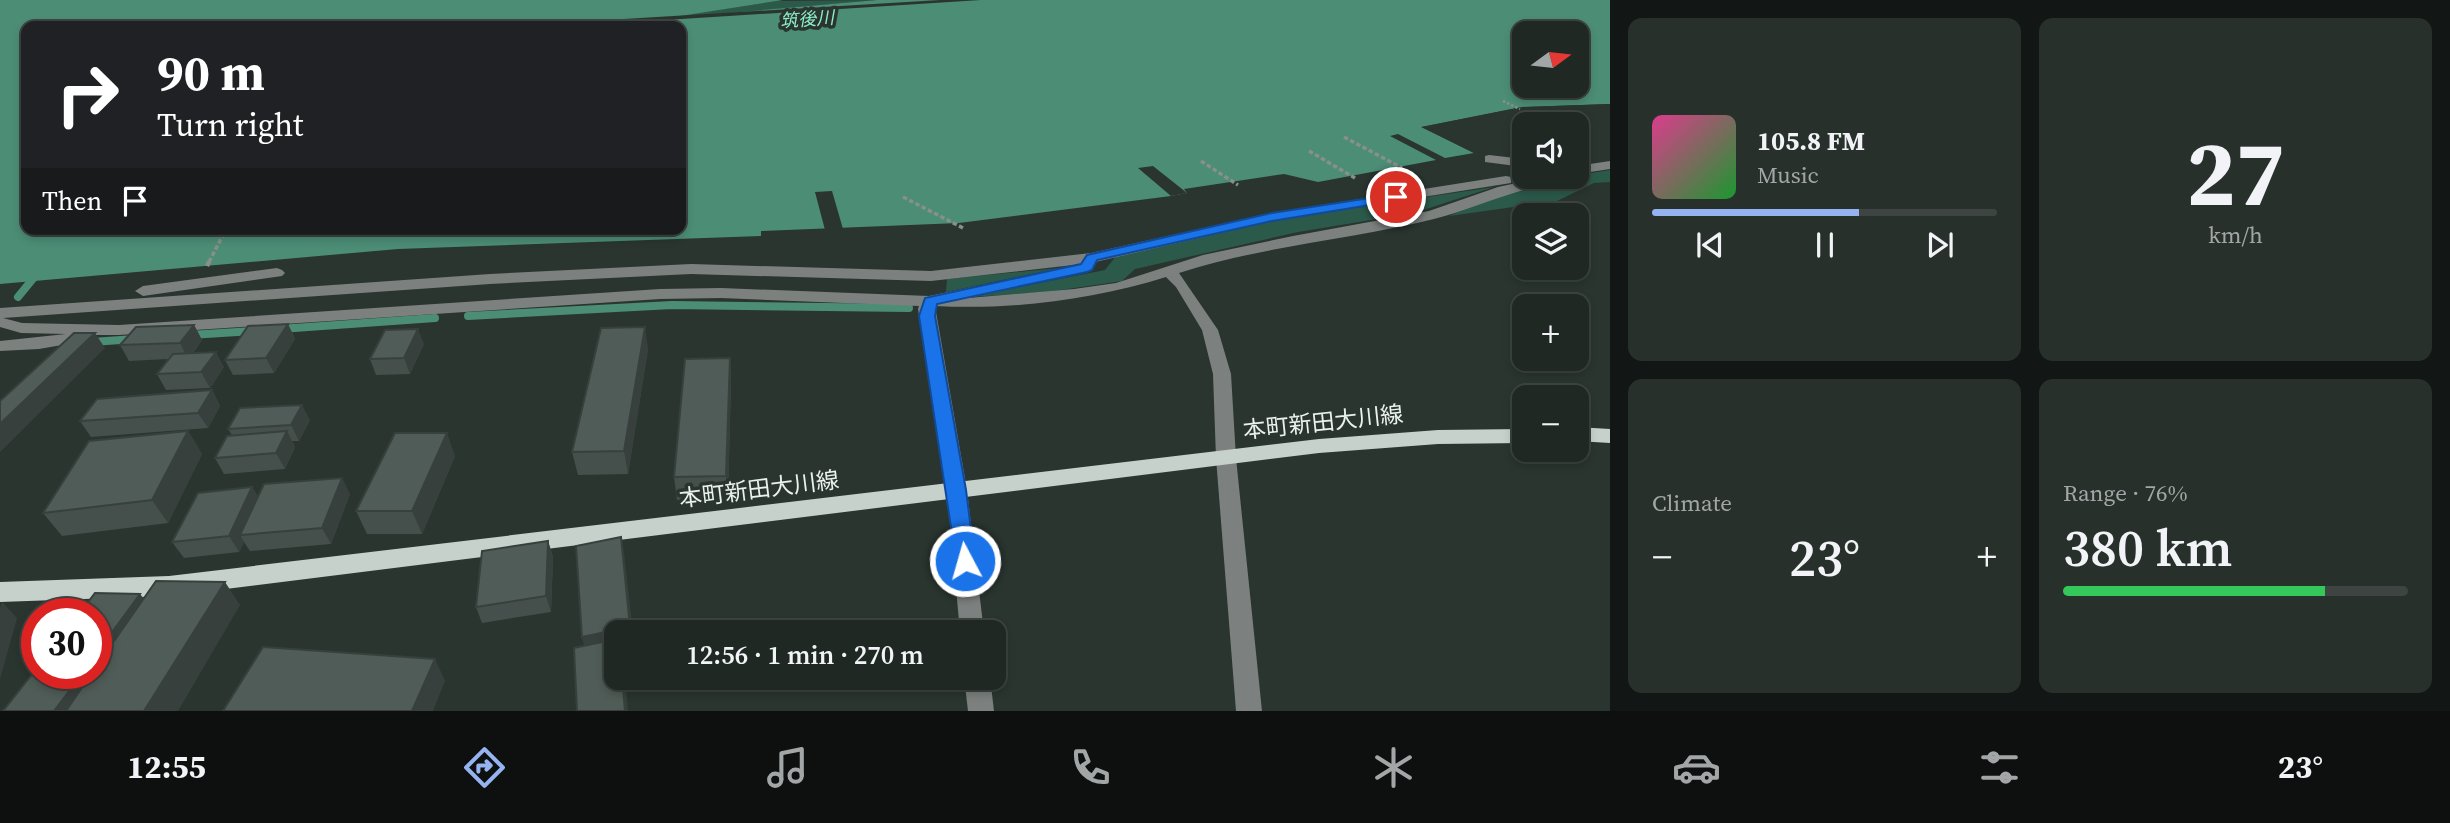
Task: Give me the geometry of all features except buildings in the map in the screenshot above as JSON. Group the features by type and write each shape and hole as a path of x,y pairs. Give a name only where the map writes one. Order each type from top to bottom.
{"main road":[{"path":"1589,435 1610,436"},
{"name":"本町新田大川線","path":"0,592 169,586 1332,445 1438,437 1512,436"}],"street":[{"path":"1589,159 1610,156"},
{"path":"1489,159 1512,162"},
{"path":"1589,168 1610,165"},
{"path":"0,313 489,279 691,269 930,276 1091,258 1272,217 1512,179"},
{"path":"0,321 20,328 119,330 660,294 721,293 972,303 1074,294 1118,287 1203,260 1293,240 1432,215 1512,188"},
{"path":"930,301 1087,267 1091,258"},
{"path":"1169,271 1182,285 1210,330 1222,374 1226,458 1249,711"},
{"path":"76,307 90,298 277,273"},
{"path":"930,301 927,316 957,490 971,620"},
{"path":"0,346 39,344 119,330"},
{"path":"979,690 981,711"}],"path":[{"path":"1503,101 1520,109"},
{"path":"1344,137 1402,168"},
{"path":"1309,151 1355,178"},
{"path":"1201,161 1238,184"},
{"path":"903,197 965,229"},
{"path":"204,273 223,235"}],"shaded area":[{"path":"877,0 644,21 776,1"},
{"path":"1610,170 1610,182 1589,185 1589,173"},
{"path":"1494,187 1414,213 1298,232 1135,269 1122,281 1047,292 970,297 1105,270 1116,256 1273,220"},
{"path":"1540,189 1582,189 1557,201 1512,203 1512,207 1449,216 1506,193"},
{"path":"1060,268 946,292 947,279"}],"water":[{"name":"筑後川","path":"0,0 783,0 661,19 877,0 1610,0 1610,104 1522,107 1422,127 1474,153 1445,158 1398,134 1390,136 1436,160 1318,182 1284,174 1184,189 1187,193 1171,196 959,223 761,231 761,236 398,249 0,284"}],"pier":[{"path":"940,0 981,0 650,21 592,21"},
{"path":"1610,104 1610,107 1512,112 1432,129 1477,152 1474,153 1421,127 1522,107"},
{"path":"1153,166 1187,193 1171,196 1138,168"},
{"path":"832,191 843,229 825,230 815,192"}],"waterway":[{"path":"18,297 36,275"},
{"path":"468,316 672,305 909,308"},
{"path":"280,329 435,318"},
{"path":"190,335 253,331"},
{"path":"92,342 135,339"}],"route":[{"path":"965,561 957,490 926,309 930,301 1087,267 1091,258 1272,217 1396,197"}]}
